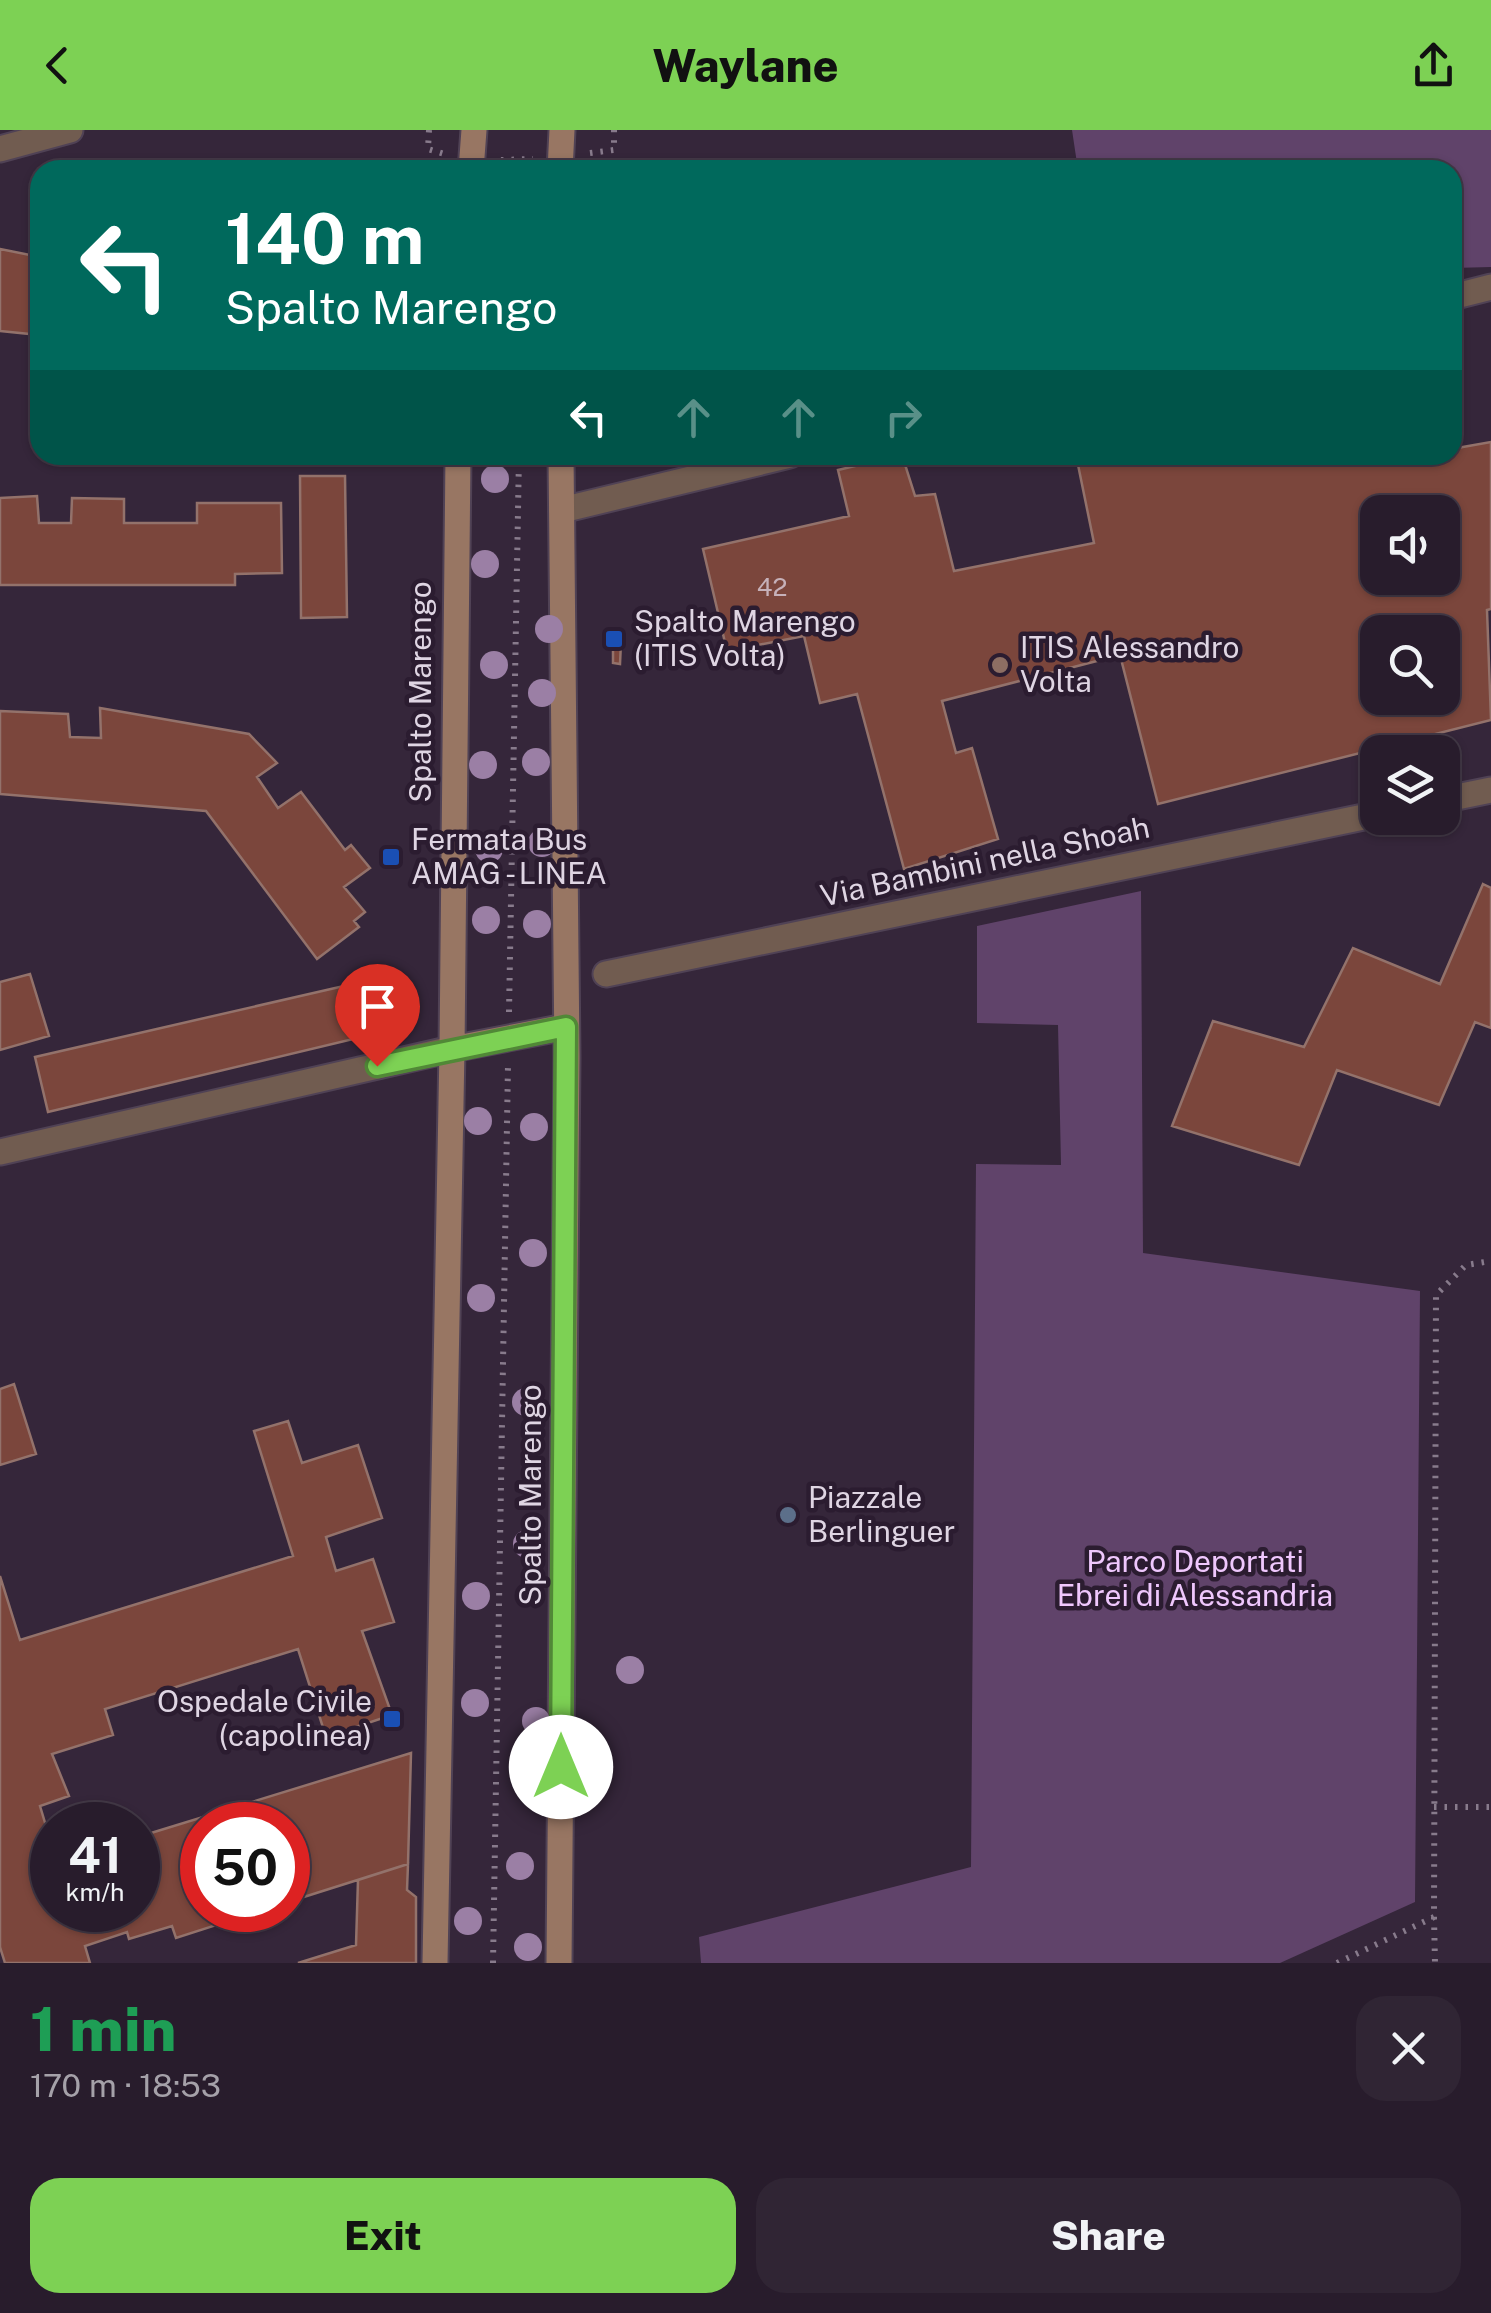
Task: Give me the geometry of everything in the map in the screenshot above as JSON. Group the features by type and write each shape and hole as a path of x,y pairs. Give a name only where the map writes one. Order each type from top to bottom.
{"main road":[{"path":"471,160 474,130"},
{"path":"560,160 562,130"},
{"name":"Spalto Marengo","path":"435,1963 452,1049 458,465"},
{"name":"Spalto Marengo","path":"559,1963 566,1027 562,465"},
{"path":"452,1049 566,1027"}],"street":[{"path":"0,149 70,130"},
{"path":"1462,295 1491,288"},
{"path":"562,510 749,465"},
{"path":"1460,796 1491,790"},
{"name":"Via Bambini nella Shoah","path":"606,974 1360,818"},
{"path":"0,1152 452,1049"}],"path":[{"path":"429,130 428,149 458,160"},
{"path":"572,160 614,150 614,130"},
{"path":"493,1963 519,465"},
{"path":"1435,1963 1436,1295 1466,1265 1491,1261"},
{"path":"1434,1806 1491,1807"},
{"path":"1337,1963 1434,1917"}],"green space":[{"path":"1072,130 1491,130 1491,267 1462,268 1462,160 1076,160"},
{"name":"Parco Deportati Ebrei di Alessandria","path":"1141,891 1143,1253 1420,1291 1415,1902 1280,1963 701,1963 699,1937 971,1867 976,1164 1061,1165 1058,1025 977,1023 977,926"}],"building":[{"path":"0,249 30,255 30,334 0,331"},
{"path":"1491,442 1491,609 1487,610 1491,720 1432,735 1360,735 1360,753 1158,804 1120,655 942,701 956,753 972,748 998,839 904,869 857,694 820,703 804,636 727,651 703,549 849,516 838,470 859,465 905,465 915,496 935,494 954,571 1094,543 1078,465 1462,465 1462,447"},
{"path":"300,476 345,476 347,617 301,618"},
{"path":"37,496 39,523 71,523 72,498 124,499 124,523 197,523 197,503 281,503 282,573 235,574 235,585 0,585 0,498"},
{"path":"613,641 621,642 620,664 613,663"},
{"path":"100,708 249,734 277,763 257,777 278,808 301,792 345,850 351,845 370,868 344,887 365,912 354,921 359,927 317,959 206,811 0,794 0,711 68,714 70,737 101,738"},
{"path":"1483,884 1491,888 1491,1028 1475,1022 1439,1105 1337,1070 1299,1165 1172,1126 1213,1021 1304,1047 1353,948 1440,984"},
{"path":"30,974 49,1036 0,1050 0,982"},
{"path":"396,974 395,1029 48,1112 35,1057"},
{"path":"14,1384 36,1454 0,1465 0,1389"},
{"path":"288,1421 302,1463 358,1445 382,1518 326,1537 336,1571 373,1559 394,1622 362,1631 392,1715 326,1737 298,1649 105,1709 113,1735 52,1754 69,1796 52,1802 30,1802 30,1932 127,1932 85,1946 90,1963 5,1963 0,1947 0,1576 20,1640 293,1556 254,1431"},
{"path":"411,1753 408,1864 310,1895 310,1802 252,1802"},
{"path":"180,1824 180,1932 195,1932 176,1938 172,1926 160,1930 160,1830"},
{"path":"408,1864 407,1890 416,1897 416,1963 298,1963 356,1945 358,1880"},
{"path":"127,1932 152,1932 129,1939"}],"place":[{"name":"Spalto Marengo (ITIS Volta)","path":"614,639"},
{"name":"ITIS Alessandro Volta","path":"1000,665"},
{"name":"Fermata Bus AMAG - LINEA","path":"391,857"},
{"name":"Piazzale Berlinguer","path":"788,1515"},
{"name":"Ospedale Civile (capolinea)","path":"392,1719"}],"route":[{"path":"377,1066 566,1027 561,1767"}]}
